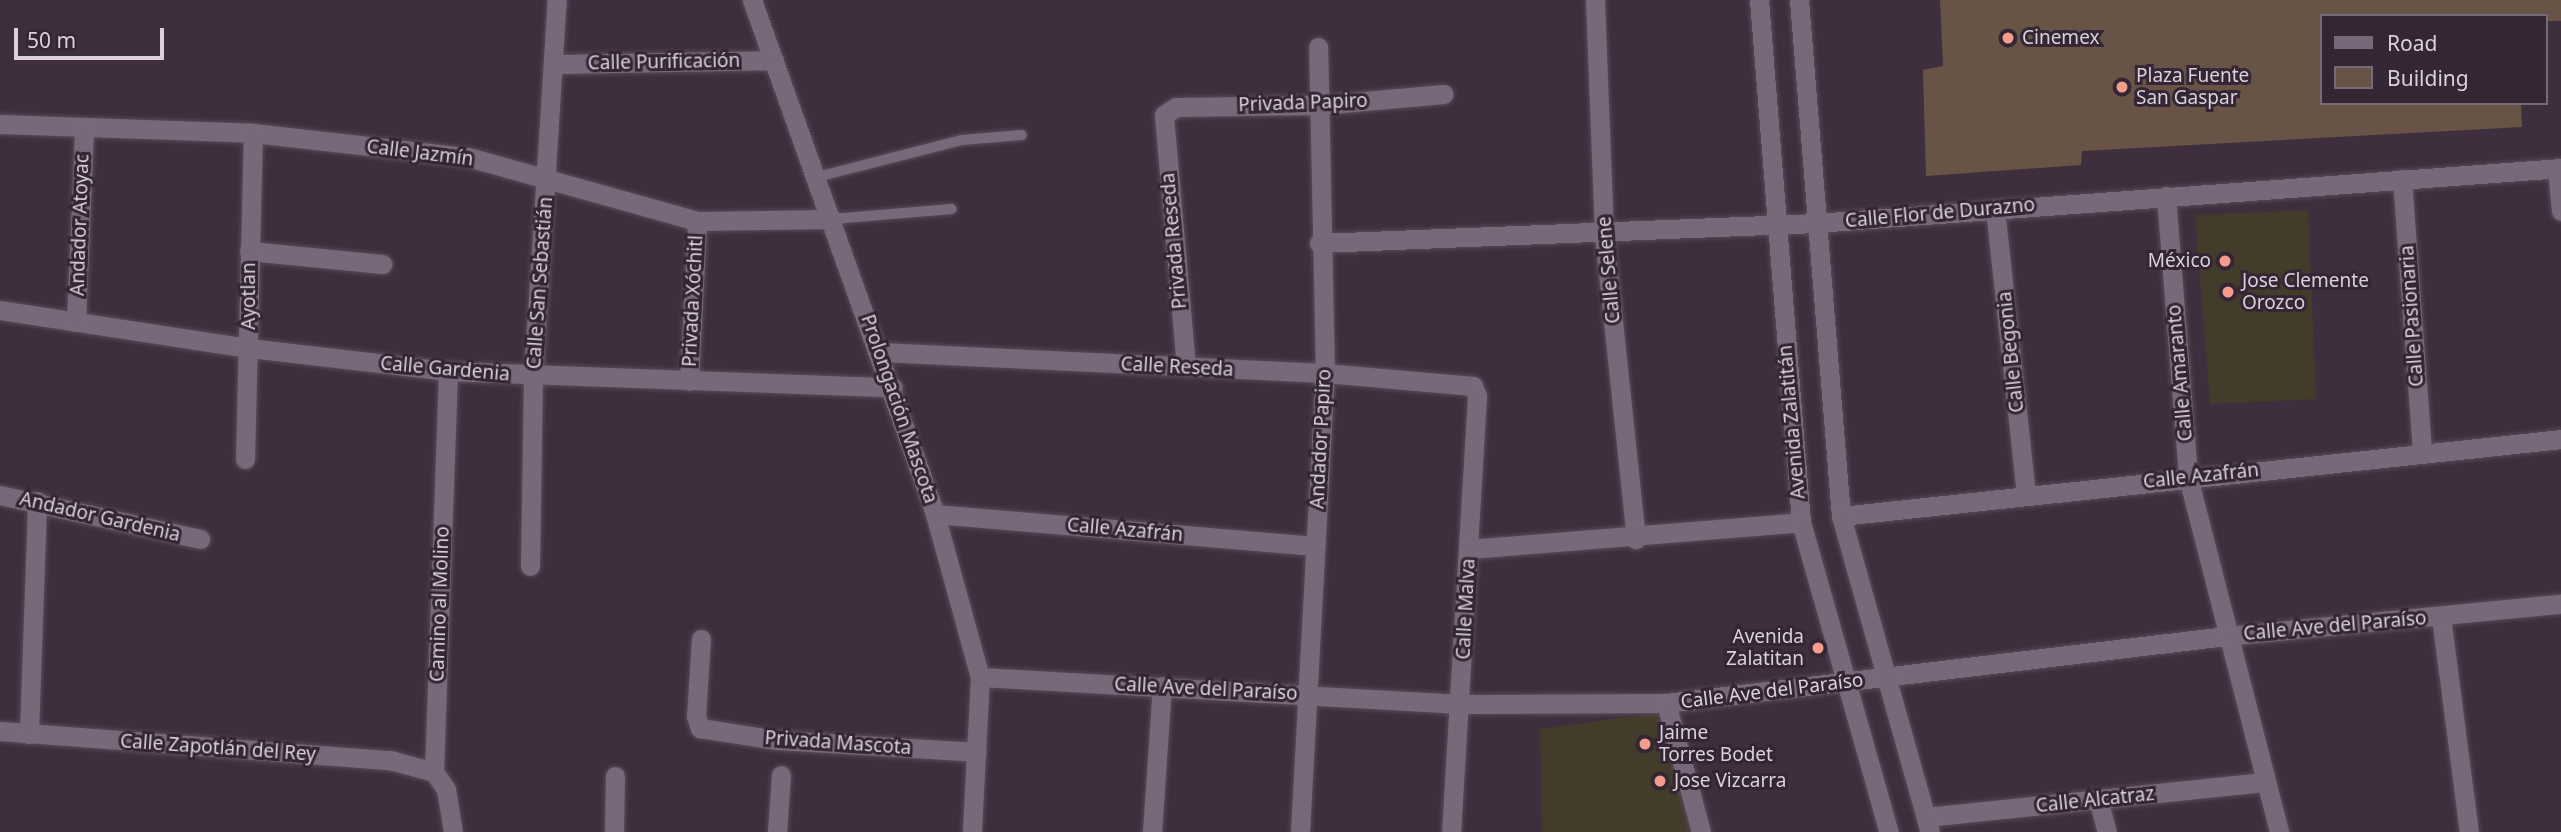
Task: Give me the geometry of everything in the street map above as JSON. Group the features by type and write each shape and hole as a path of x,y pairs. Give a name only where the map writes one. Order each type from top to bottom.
{"street":[{"name":"Calle San Sebastián","path":"530,566 533,377 557,0"},
{"name":"Prolongación Mascota","path":"752,0 893,387 935,513 979,677 972,832"},
{"name":"Calle Selene","path":"1595,0 1604,235 1636,539"},
{"name":"Avenida Zalatitán","path":"1759,0 1801,523 1844,684 1889,832"},
{"path":"1799,0 1841,516 1928,825"},
{"name":"Andador Papiro","path":"1300,832 1310,695 1325,373 1319,243 1318,47"},
{"name":"Calle Purificación","path":"554,65 774,60"},
{"name":"Privada Papiro","path":"1164,115 1176,107 1320,105 1444,94"},
{"name":"Privada Reseda","path":"1164,115 1185,367"},
{"name":"Calle Jazmín","path":"0,124 253,134 468,157 697,221 832,219"},
{"name":"Andador Atoyac","path":"76,323 84,128"},
{"name":"Ayotlan","path":"245,459 253,134"},
{"name":"Calle Flor de Durazno","path":"1319,243 1604,235 1816,223 2559,168"},
{"path":"2559,168 2561,211"},
{"name":"Calle Pasionaria","path":"2402,179 2422,453"},
{"name":"Calle Amaranto","path":"2166,196 2188,477 2263,782 2279,832"},
{"name":"Calle Begonia","path":"1995,209 2026,495"},
{"name":"Privada Xóchitl","path":"689,381 697,221"},
{"path":"249,251 382,264"},
{"name":"Calle Gardenia","path":"0,310 249,348 448,371 533,377 893,387"},
{"name":"Calle Reseda","path":"881,352 1325,373 1473,386"},
{"name":"Camino al Molino","path":"448,371 434,772 446,789 453,832"},
{"name":"Calle Malva","path":"1451,832 1461,704 1477,396 1473,386"},
{"name":"Calle Azafrán","path":"1841,516 2561,439"},
{"name":"Andador Gardenia","path":"0,495 200,539"},
{"path":"29,734 37,501"},
{"name":"Calle Azafrán","path":"935,513 1315,546"},
{"path":"1469,549 1636,539 1801,523"},
{"name":"Calle Ave del Paraíso","path":"979,677 1461,704 1667,703 1844,684 2226,636 2561,604"},
{"path":"2441,617 2469,832"},
{"name":"Privada Mascota","path":"701,639 696,716 700,728 777,740 977,752"},
{"path":"1152,832 1162,686"},
{"path":"1667,703 1701,832"},
{"name":"Calle Zapotlán del Rey","path":"0,731 390,760 434,772"},
{"path":"777,832 781,775"},
{"path":"614,832 615,776"},
{"name":"Calle Alcatraz","path":"1928,825 2098,799 2263,782"},
{"path":"2098,799 2107,832"},
{"path":"453,832 459,832"}],"lane":[{"path":"817,177 962,140 1022,135"},
{"path":"832,219 952,209"}],"shaded area":[{"path":"2308,210 2316,399 2210,404 2195,215"},
{"path":"1658,713 1691,832 1542,832 1540,729"}],"building":[{"name":"Plaza Fuente San Gaspar","path":"1940,0 2561,0 2561,21 2547,21 2547,14 2320,14 2320,105 2521,105 2522,127 2082,151 2081,165 1926,176 1923,70 1943,66"}],"place":[{"name":"Cinemex","path":"2008,38"},
{"name":"Plaza Fuente San Gaspar","path":"2122,87"},
{"name":"México","path":"2225,261"},
{"name":"Jose Clemente Orozco","path":"2228,292"},
{"name":"Avenida Zalatitan","path":"1818,648"},
{"name":"Jaime Torres Bodet","path":"1645,744"},
{"name":"Jose Vizcarra","path":"1660,781"}]}
